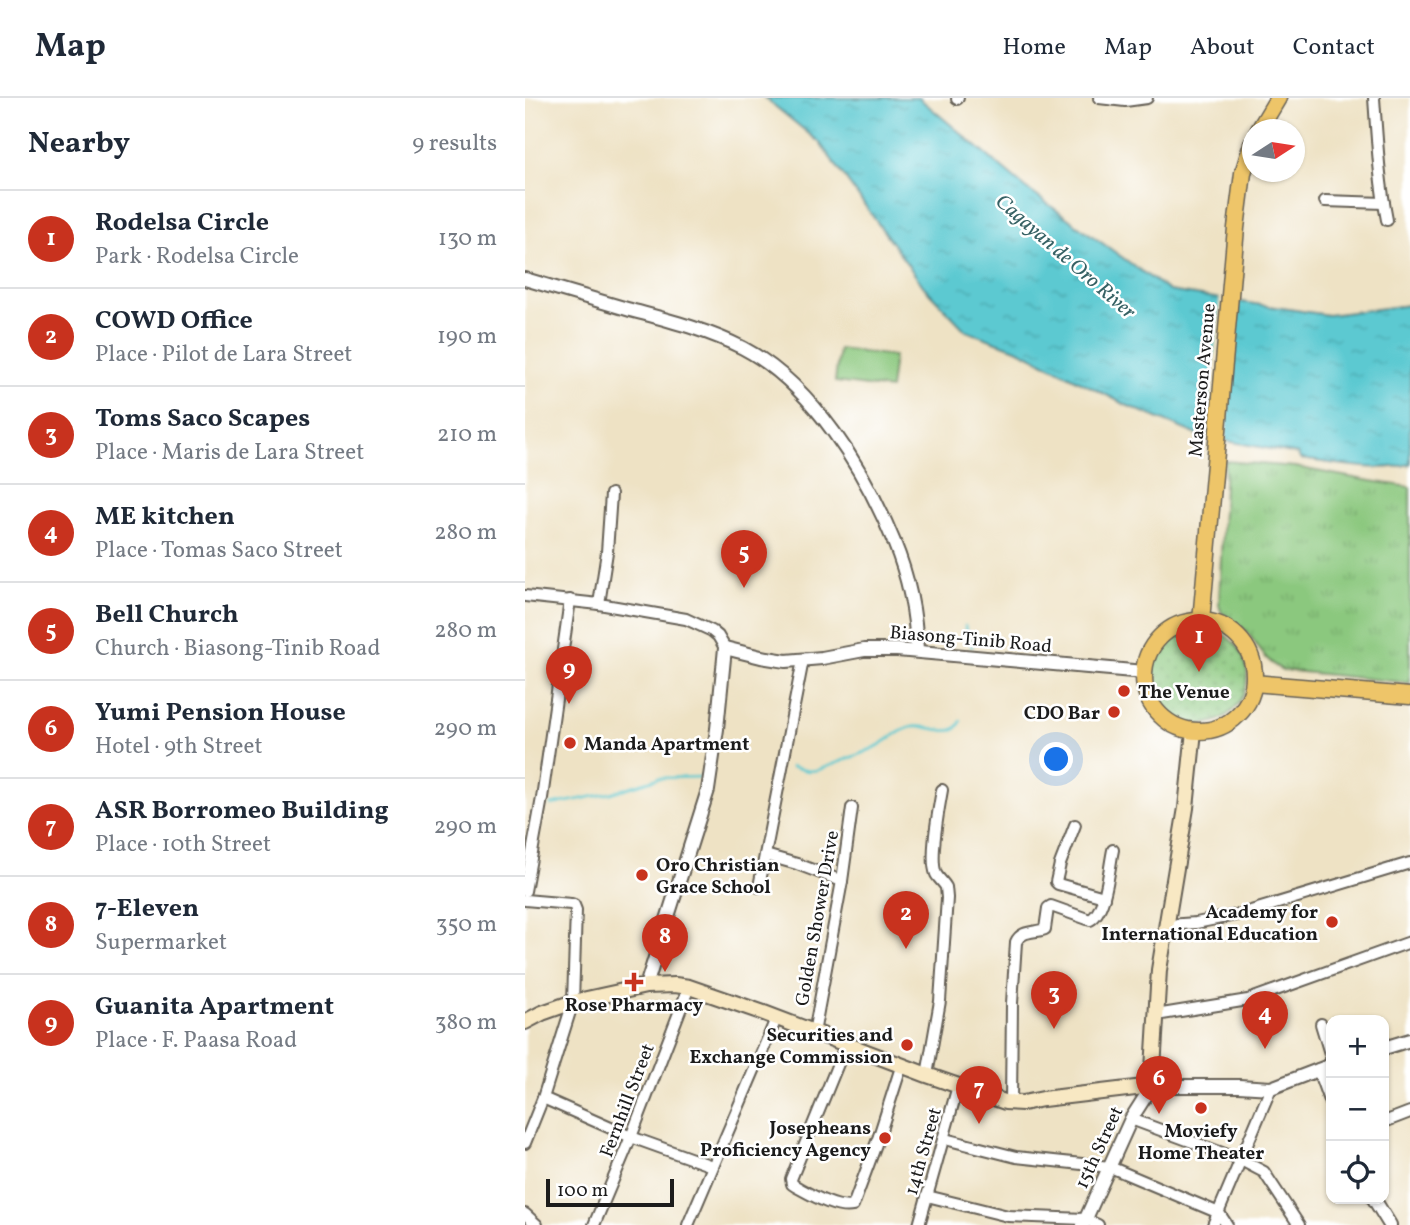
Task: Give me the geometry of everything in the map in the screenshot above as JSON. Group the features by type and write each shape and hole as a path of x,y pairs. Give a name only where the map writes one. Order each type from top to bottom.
{"main road":[{"path":"1266,119 1278,98"},
{"name":"Masterson Avenue","path":"1201,621 1242,180"},
{"path":"1201,621 1224,627 1243,643 1252,664 1254,683 1247,704 1230,722 1215,729 1195,731 1180,728 1159,714 1146,692 1144,673 1151,648 1162,635 1184,623 1201,621"},
{"path":"1254,683 1410,696"},
{"path":"525,1022 573,1002 646,986 675,985 689,987 996,1099 1023,1103 1152,1086 1159,970 1186,808 1195,731"}],"street":[{"path":"1099,98 1147,98"},
{"path":"1374,98 1387,220"},
{"path":"1325,201 1384,203"},
{"path":"525,279 699,329 747,350 791,382 812,404 849,457 874,500 894,543 910,597 917,651"},
{"path":"599,604 607,552 611,494"},
{"path":"526,599 570,600 686,619 712,631 725,648 708,790 646,986"},
{"path":"525,891 542,798 570,600"},
{"name":"Biasong-Tinib Road","path":"725,648 773,660 803,660 864,650 897,650 1144,673"},
{"path":"759,887 803,660"},
{"path":"927,1075 940,1001 947,891 935,873 934,851 941,790"},
{"name":"Golden Shower Drive","path":"814,1033 842,881 852,808"},
{"path":"1075,825 1056,882 1104,897"},
{"path":"1011,1102 1011,1003 1016,942 1021,934 1045,929 1048,908 1051,906 1090,920 1096,916 1104,897 1113,850"},
{"path":"765,855 842,881"},
{"path":"1168,925 1196,923 1241,914 1410,863"},
{"path":"525,900 574,905 576,910 573,1002 543,1098 525,1143"},
{"path":"1157,1015 1248,1000 1410,942"},
{"name":"Fernhill Street","path":"594,1225 689,987"},
{"path":"688,1225 776,1018"},
{"path":"1321,1024 1326,1040"},
{"path":"1389,1046 1410,1040"},
{"path":"846,1044 791,1179 795,1186 844,1207 853,1206 902,1064"},
{"path":"1152,1086 1271,1088 1325,1068"},
{"name":"14th Street","path":"919,1225 958,1086"},
{"name":"15th Street","path":"1084,1222 1131,1119 1152,1086"},
{"path":"1213,1225 1271,1088"},
{"path":"543,1098 631,1137 712,1166"},
{"path":"1389,1120 1410,1112"},
{"path":"1131,1119 1241,1160 1264,1172 1299,1225"},
{"path":"945,1139 1016,1157 1110,1167 1219,1213 1227,1225"},
{"path":"927,1196 1008,1216 1098,1225"},
{"path":"1377,1204 1390,1225"},
{"path":"525,1214 537,1225"}],"green space":[{"path":"839,349 894,356 890,389 835,382"},
{"path":"1225,461 1295,467 1410,487 1410,683 1282,670 1268,659 1245,630 1223,614 1219,604"},
{"path":"1199,628 1217,632 1233,642 1243,658 1247,676 1243,694 1233,710 1217,720 1199,724 1181,720 1165,710 1155,694 1151,676 1155,658 1165,642 1181,632"}],"water":[{"name":"Cagayan de Oro River","path":"765,98 919,98 1027,189 1169,291 1328,315 1410,305 1410,464 1384,468 1341,465 1300,459 1298,454 1200,436 1126,405 1019,350 966,331 924,287 819,142"}],"pier":[{"path":"1220,295 1239,298 1225,444 1206,441"}],"waterway":[{"path":"965,626 972,647"},
{"path":"791,767 818,770 874,748 912,727 947,731 958,727 961,721"},
{"path":"551,805 611,793 659,778 704,777"}],"place":[{"name":"Bell Church","path":"744,588"},
{"name":"Rodelsa Circle","path":"1199,672"},
{"name":"The Venue","path":"1124,691"},
{"name":"Guanita Apartment","path":"569,704"},
{"name":"CDO Bar","path":"1114,712"},
{"name":"Manda Apartment","path":"570,743"},
{"name":"Oro Christian Grace School","path":"642,875"},
{"name":"Academy for International Education","path":"1332,922"},
{"name":"COWD Office","path":"906,949"},
{"name":"7-Eleven","path":"665,972"},
{"name":"Rose Pharmacy","path":"634,982"},
{"name":"Toms Saco Scapes","path":"1054,1029"},
{"name":"Securities and Exchange Commission","path":"907,1045"},
{"name":"ME kitchen","path":"1265,1049"},
{"name":"Moviefy Home Theater","path":"1201,1108"},
{"name":"Yumi Pension House","path":"1159,1114"},
{"name":"ASR Borromeo Building","path":"979,1124"},
{"name":"Josepheans Proficiency Agency","path":"885,1138"}]}
